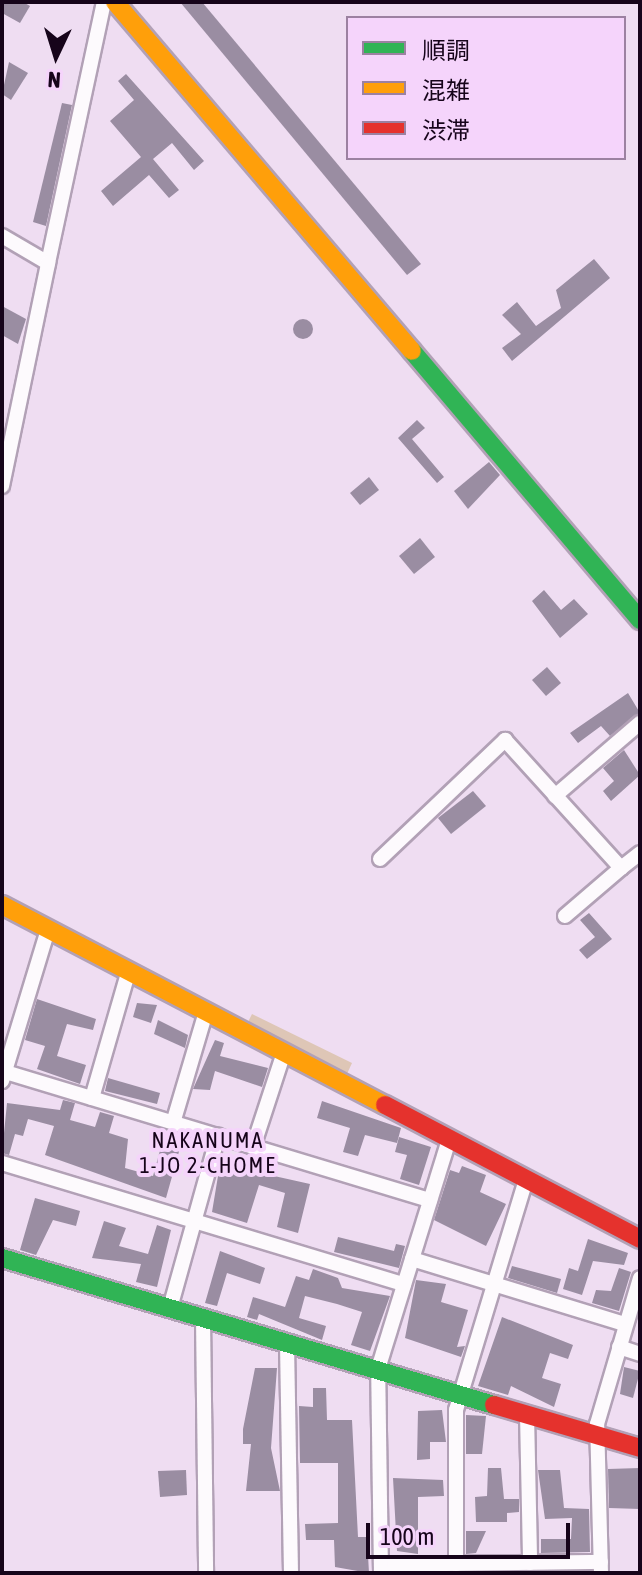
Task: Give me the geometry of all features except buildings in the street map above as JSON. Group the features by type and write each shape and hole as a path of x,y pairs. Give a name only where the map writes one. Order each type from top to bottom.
{"street":[{"path":"2,486 104,2"},
{"path":"115,2 640,620"},
{"path":"2,236 48,263"},
{"path":"555,796 640,723"},
{"path":"380,859 505,740 621,868"},
{"path":"565,916 640,853"},
{"path":"2,905 205,1015 640,1239"},
{"path":"48,930 3,1075 92,1098 430,1200"},
{"path":"92,1098 128,973"},
{"path":"173,1123 205,1015"},
{"path":"253,1147 283,1055"},
{"path":"170,1308 218,1136"},
{"path":"449,1139 378,1369 381,1569 530,1563 601,1568 599,1436 619,1347 640,1278"},
{"path":"2,1163 404,1284"},
{"path":"456,1564 463,1395 526,1179"},
{"path":"2,1258 640,1448"},
{"path":"412,1259 625,1324"},
{"path":"203,1318 206,1573"},
{"path":"287,1344 291,1573"},
{"path":"619,1347 640,1354"},
{"path":"527,1414 530,1563"}],"shaded area":[{"path":"252,1014 352,1063 346,1076 245,1028"}],"traffic: fast":[{"path":"412,351 640,620"},
{"path":"2,1258 494,1405"}],"traffic: slow":[{"path":"115,2 412,351"},
{"path":"2,905 385,1105"}],"traffic: jam":[{"path":"385,1105 640,1239"},
{"path":"494,1405 640,1448"}],"district":[{"name":"NAKANUMA 1-JO 2-CHOME","path":"208,1152"}]}
